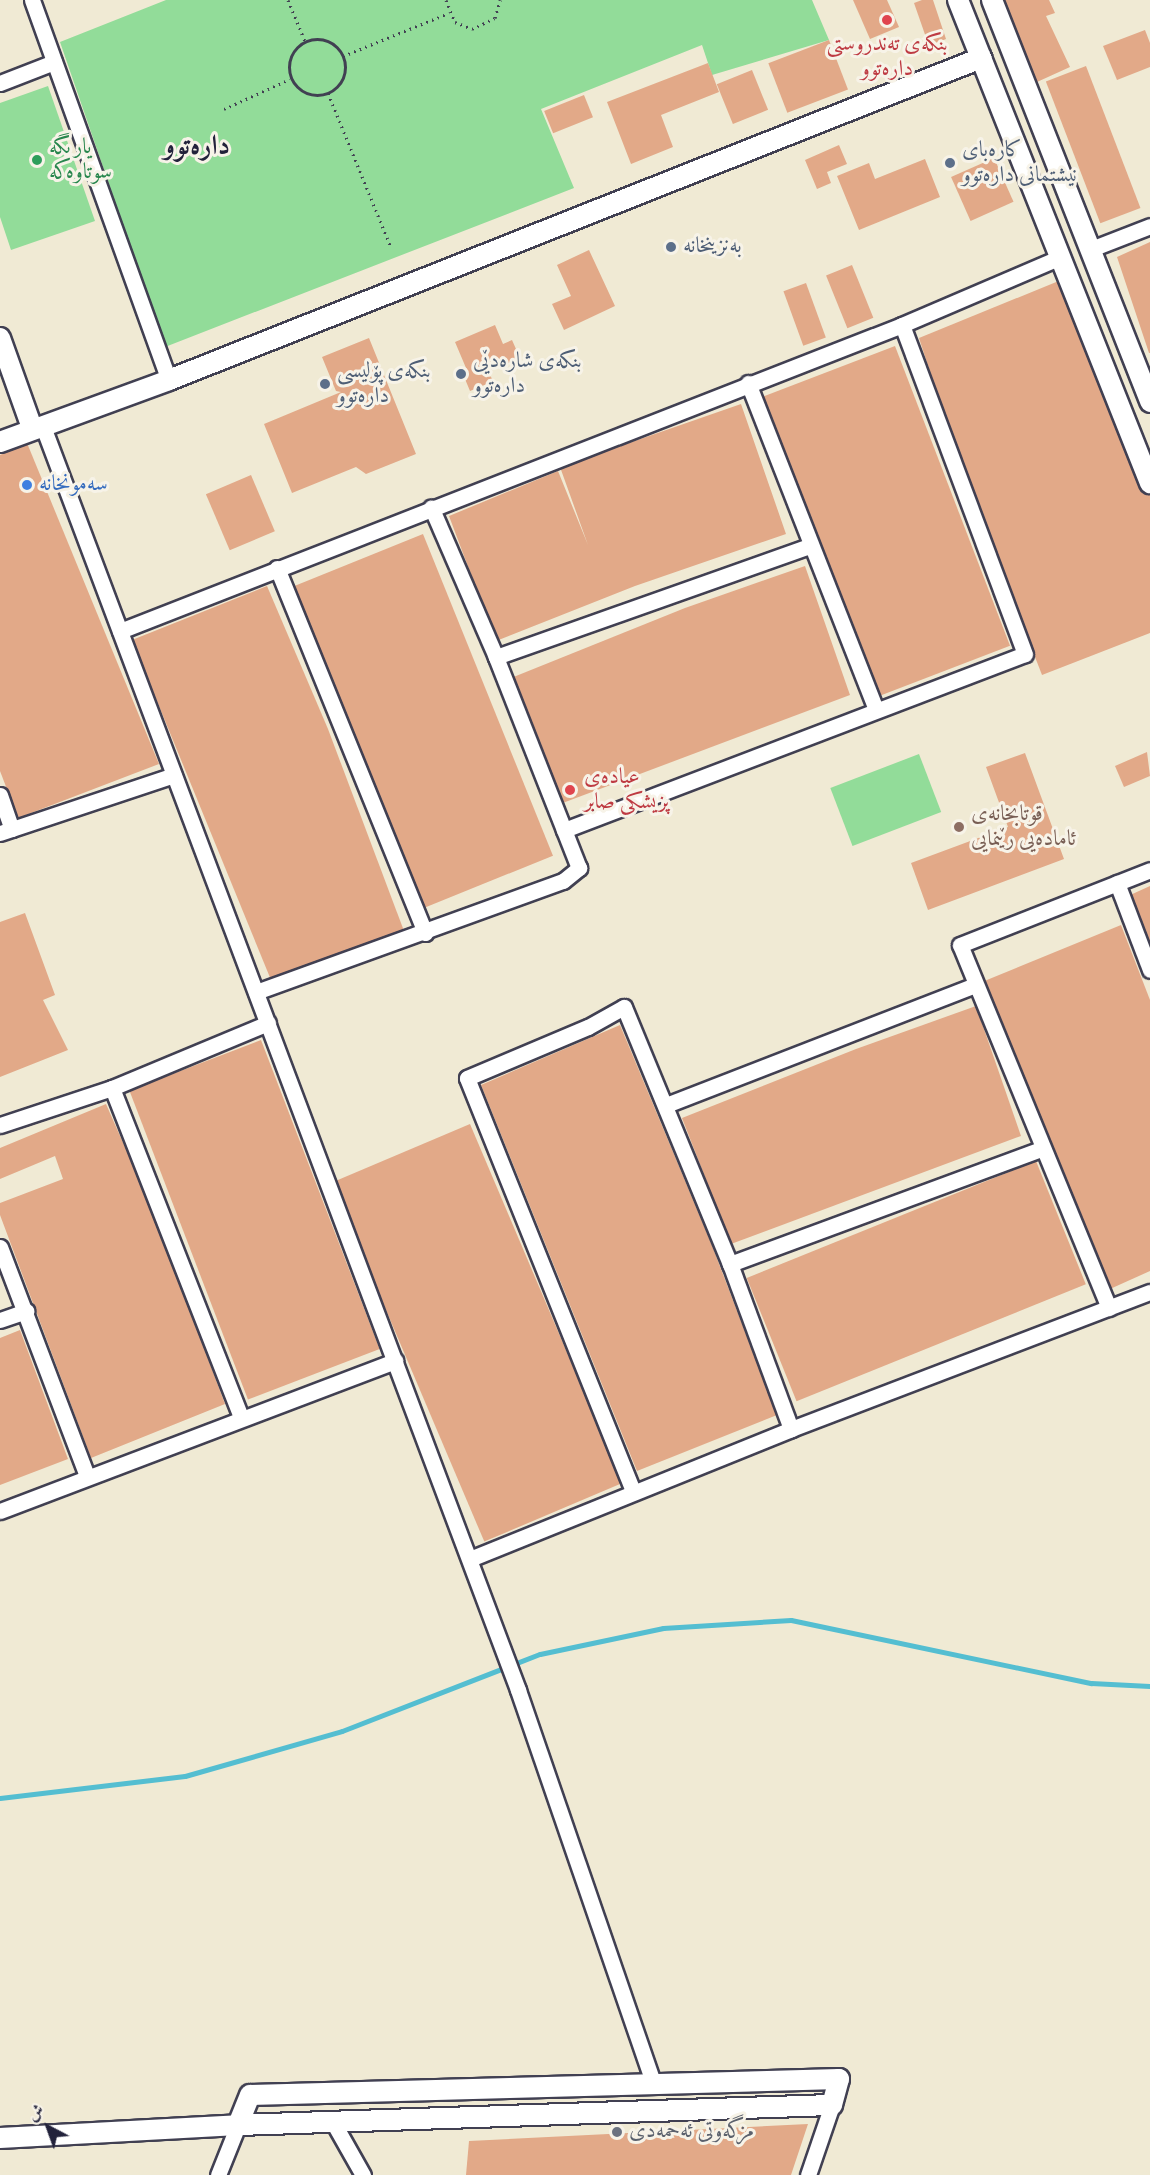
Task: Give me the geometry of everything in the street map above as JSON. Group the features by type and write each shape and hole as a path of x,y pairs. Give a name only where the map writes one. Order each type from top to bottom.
{"street":[{"path":"32,0 169,380"},
{"path":"958,0 1150,483"},
{"path":"992,0 1150,402"},
{"path":"981,58 994,68 1004,66 1011,46"},
{"path":"0,441 169,380 981,58"},
{"path":"0,83 54,62"},
{"path":"1091,249 1150,226"},
{"path":"120,631 431,507 902,325 1061,257"},
{"path":"564,830 1025,654 902,325"},
{"path":"0,338 120,631 519,1690 663,2111"},
{"path":"748,383 809,546 876,710"},
{"path":"256,992 425,933 563,881 579,867 496,657 431,507"},
{"path":"496,657 809,546"},
{"path":"277,568 425,933"},
{"path":"0,795 6,831 174,775"},
{"path":"1109,1308 1041,1149 960,945 1150,870"},
{"path":"1117,883 1150,970"},
{"path":"666,1105 975,985"},
{"path":"633,1491 467,1078 588,1027 624,1007 730,1264 790,1429"},
{"path":"0,1125 112,1088 268,1023"},
{"path":"112,1088 241,1419"},
{"path":"730,1264 1041,1149"},
{"path":"0,1247 87,1476"},
{"path":"470,1559 790,1429 1150,1292"},
{"path":"0,1320 26,1311"},
{"path":"0,1511 87,1476 395,1361"},
{"path":"218,2175 250,2095 839,2079 808,2175"},
{"path":"0,2138 238,2125 832,2105"},
{"path":"333,2122 363,2175"}],"path":[{"path":"288,0 305,41"},
{"path":"446,0 448,13 463,27 481,28 495,18 500,0"},
{"path":"343,56 448,13"},
{"path":"305,41 331,43 343,56 341,82 328,93 309,94 291,78 291,55 305,41"},
{"path":"224,109 291,78"},
{"path":"328,93 391,247"}],"green space":[{"path":"166,0 812,0 829,40 712,75 702,45 541,109 574,188 165,347 60,42"},
{"name":"یاریگە سوتاوەکە","path":"48,86 95,221 11,250 0,217 0,103"},
{"path":"919,754 941,812 853,846 830,788"}],"building":[{"path":"853,0 887,0 899,27 870,39"},
{"path":"933,0 946,39 929,46 914,3"},
{"path":"1001,0 1049,0 1055,13 1046,16 1070,67 1037,82"},
{"path":"1145,30 1150,43 1150,67 1117,80 1103,46"},
{"path":"829,40 848,89 787,113 768,63"},
{"path":"708,63 719,92 661,115 673,147 631,164 607,102"},
{"path":"1086,66 1140,208 1100,223 1046,81"},
{"path":"752,70 768,110 733,124 717,84"},
{"path":"584,95 593,117 553,133 544,111"},
{"path":"839,145 847,164 827,172 831,183 817,189 805,160"},
{"path":"994,158 1014,202 971,221 951,177"},
{"path":"925,159 940,197 859,230 837,176 869,163 875,179"},
{"path":"1150,242 1150,353 1149,353 1117,257"},
{"path":"589,250 615,306 564,330 552,304 571,296 557,265"},
{"path":"852,265 873,318 847,328 826,275"},
{"path":"1066,278 1150,490 1150,633 1042,675 958,458 919,338"},
{"path":"806,283 826,338 803,346 783,291"},
{"path":"495,325 503,344 512,340 520,358 487,372 494,381 470,391 465,379 469,375 455,342"},
{"path":"369,338 416,454 366,474 356,467 292,493 264,424 341,392 336,391 322,357"},
{"path":"895,346 1010,646 875,698 760,398"},
{"path":"741,404 786,534 635,586 496,641 449,516 558,471 588,545 560,467"},
{"path":"27,443 159,764 18,818 0,771 0,455"},
{"path":"251,475 275,531 230,550 206,494"},
{"path":"423,534 553,856 421,909 291,587"},
{"path":"805,566 850,695 560,804 511,678 685,608"},
{"path":"267,586 328,729 404,931 271,980 132,640"},
{"path":"1147,752 1150,776 1124,787 1115,766"},
{"path":"1025,753 1064,859 928,910 911,863 1008,827 986,767"},
{"path":"1150,886 1150,948 1128,896"},
{"path":"25,913 55,995 43,1000 68,1050 0,1077 0,922"},
{"path":"1121,925 1150,1000 1150,1271 1110,1289 982,982"},
{"path":"976,1006 1021,1136 731,1244 682,1118 856,1049"},
{"path":"620,1025 711,1243 777,1415 637,1471 481,1085"},
{"path":"261,1040 380,1349 248,1400 129,1091"},
{"path":"106,1104 150,1204 225,1404 91,1458 0,1215 0,1203 63,1179 55,1156 0,1179 0,1148"},
{"path":"470,1124 622,1483 484,1542 332,1183"},
{"path":"1036,1161 1086,1284 797,1401 747,1278"},
{"path":"20,1330 68,1459 0,1485 0,1338"},
{"path":"808,2124 791,2175 466,2175 469,2141"}],"waterway":[{"path":"0,1798 185,1776 342,1731 540,1654 663,1628 791,1620 1091,1683 1150,1686"}],"place":[{"name":"بنکەی تەندروستی دارەتوو","path":"887,20"},
{"name":"یاریگە سوتاوەکە","path":"37,160"},
{"name":"کارەبای نیشتمانی دارەتوو","path":"950,163"},
{"name":"بەنزینخانە","path":"671,247"},
{"name":"بنکەی شارەدێی دارەتوو","path":"461,374"},
{"name":"بنکەی پۆلیسی دارەتوو","path":"325,384"},
{"name":"سەمونخانە","path":"27,485"},
{"name":"عیادەی پزیشکی صابر","path":"570,790"},
{"name":"قوتابخانەی ئامادەیی رێنمایی","path":"959,827"},
{"name":"مزگەوتی ئەحمەدی","path":"617,2132"}],"district":[{"name":"دارەتوو","path":"197,147"}]}
